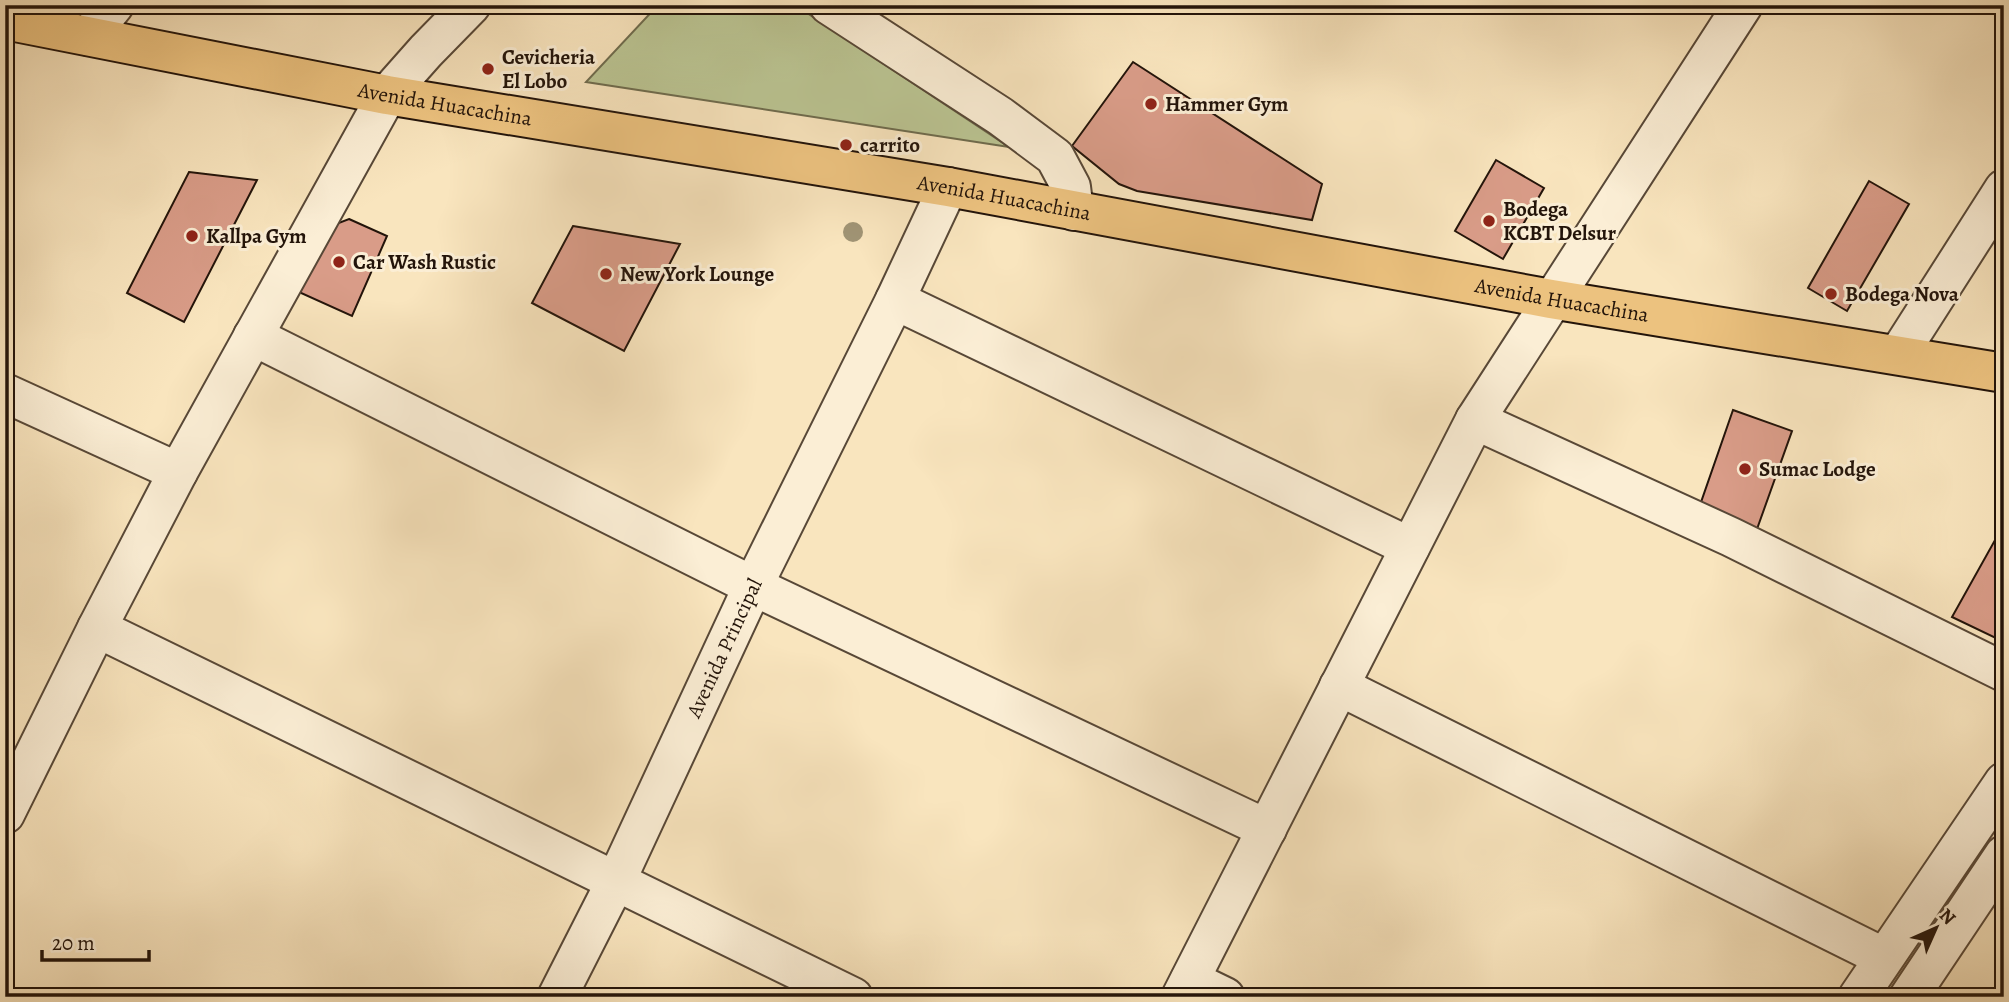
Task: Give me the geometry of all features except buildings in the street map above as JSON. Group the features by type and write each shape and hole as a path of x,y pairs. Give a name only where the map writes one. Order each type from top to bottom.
{"main road":[{"name":"Avenida Huacachina","path":"5,20 387,95 947,187 1551,299 2004,373"}],"street":[{"path":"89,36 114,5"},
{"path":"5,814 18,757 97,628 178,472 387,95 425,51 471,5"},
{"path":"830,5 1000,116 1055,158 1071,187 1074,211"},
{"path":"1225,997 1186,988 1475,420 1743,5"},
{"name":"Avenida Principal","path":"558,997 616,881 753,586 895,300 947,187"},
{"path":"1898,355 2004,189"},
{"path":"895,300 1410,547"},
{"path":"253,336 753,586 1267,829"},
{"path":"5,393 178,472"},
{"path":"1475,420 1731,537 2004,671"},
{"path":"97,628 853,997"},
{"path":"1339,686 1883,957"},
{"path":"1858,997 2004,782"},
{"path":"1909,997 2004,855"}],"green space":[{"path":"658,5 795,5 1009,147 586,82"}],"place":[{"name":"Cevicheria El Lobo","path":"488,69"},
{"name":"Hammer Gym","path":"1151,104"},
{"name":"carrito","path":"846,145"},
{"name":"Bodega KCBT Delsur","path":"1489,221"},
{"name":"Kallpa Gym","path":"192,236"},
{"name":"Car Wash Rustic","path":"339,262"},
{"name":"New York Lounge","path":"606,274"},
{"name":"Bodega Nova","path":"1831,294"},
{"name":"Sumac Lodge","path":"1745,469"}]}
